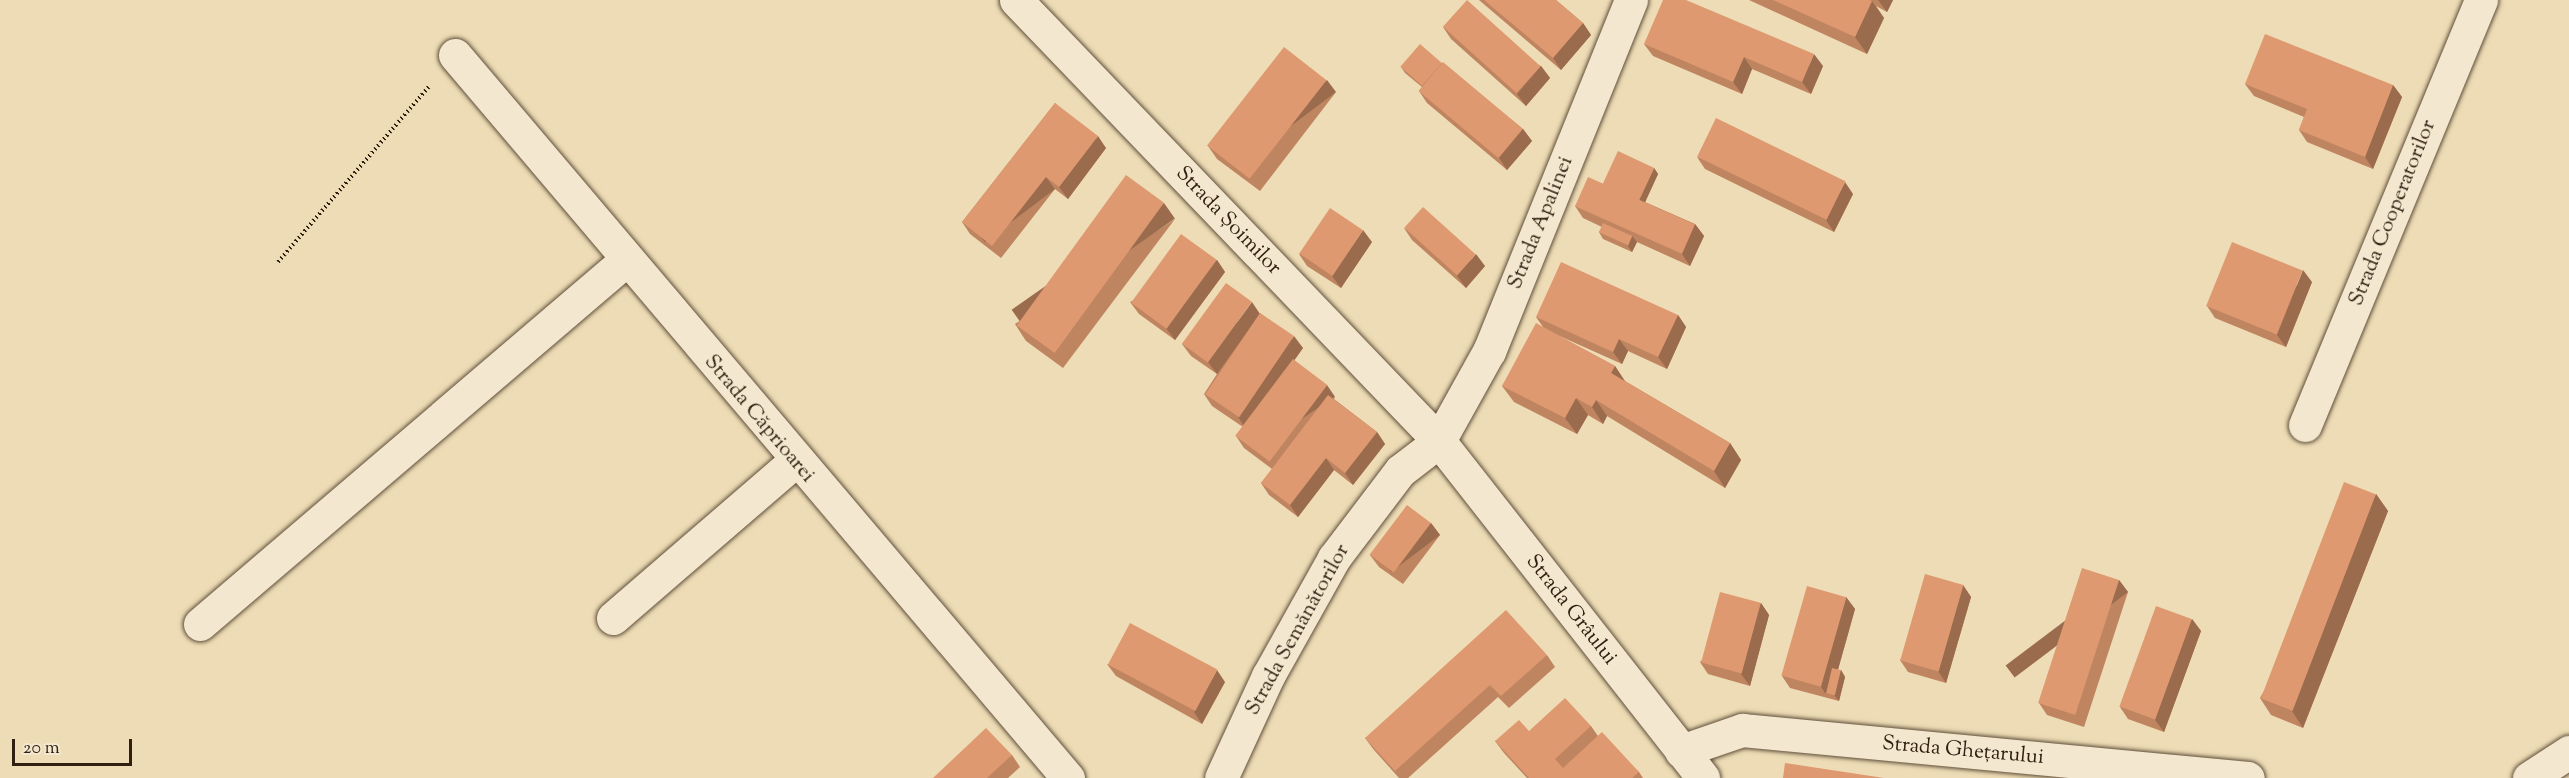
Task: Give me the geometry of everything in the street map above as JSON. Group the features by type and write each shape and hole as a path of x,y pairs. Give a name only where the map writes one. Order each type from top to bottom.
{"street":[{"name":"Strada Șoimilor","path":"1016,0 1439,441"},
{"name":"Strada Apalinei","path":"1439,441 1489,351 1631,0"},
{"name":"Strada Cooperatorilor","path":"2305,425 2481,0"},
{"name":"Strada Căprioarei","path":"455,55 795,461 1068,778"},
{"path":"200,624 626,260"},
{"name":"Strada Grâului","path":"1439,441 1703,778"},
{"name":"Strada Semănătorilor","path":"1221,778 1268,676 1334,558 1400,471 1439,441"},
{"path":"613,618 795,461"},
{"name":"Strada Ghețarului","path":"1681,751 1742,730 2248,778"},
{"path":"2529,778 2569,752"}],"path":[{"path":"278,262 455,55"}],"building":[{"path":"1467,0 1541,66 1516,93 1443,27"},
{"path":"1484,0 1556,0 1583,23 1553,58"},
{"path":"1663,0 1686,0 1814,54 1802,82 1744,57 1733,82 1644,44"},
{"path":"1773,0 1869,0 1872,1 1855,37"},
{"path":"2265,34 2393,85 2365,157 2299,130 2307,109 2245,84"},
{"path":"1420,44 1442,63 1422,86 1400,67"},
{"path":"1284,47 1327,80 1250,179 1207,146"},
{"path":"1443,62 1523,129 1498,158 1419,91"},
{"path":"1055,103 1098,136 1059,187 1046,177 992,246 962,222"},
{"path":"1716,118 1845,181 1827,220 1697,157"},
{"path":"1618,151 1654,168 1639,201 1603,184"},
{"path":"1126,175 1164,203 1055,353 1017,325"},
{"path":"1588,177 1695,225 1682,254 1575,206"},
{"path":"1423,207 1476,255 1457,275 1404,228"},
{"path":"1330,208 1363,230 1332,276 1299,254"},
{"path":"1603,223 1632,236 1628,245 1599,232"},
{"path":"1181,234 1217,260 1167,329 1131,303"},
{"path":"2232,242 2302,270 2277,334 2206,306"},
{"path":"1561,262 1678,315 1658,357 1619,339 1613,352 1536,317"},
{"path":"1226,283 1252,302 1208,362 1182,344"},
{"path":"1260,313 1294,336 1239,417 1205,394"},
{"path":"1536,323 1615,366 1611,373 1730,443 1714,471 1596,400 1592,407 1576,398 1565,418 1502,386"},
{"path":"1293,359 1327,385 1270,462 1235,436"},
{"path":"1328,395 1377,432 1345,473 1326,458 1290,505 1261,483"},
{"path":"2344,482 2376,494 2293,711 2261,699"},
{"path":"1407,505 1431,523 1394,573 1370,555"},
{"path":"2082,568 2119,580 2075,715 2038,703"},
{"path":"1925,574 1963,585 1939,672 1900,661"},
{"path":"1807,586 1846,597 1821,687 1781,675"},
{"path":"1720,592 1761,603 1742,673 1701,663"},
{"path":"2156,606 2192,619 2155,720 2119,707"},
{"path":"1506,610 1547,655 1501,696 1490,685 1395,771 1365,738"},
{"path":"1130,623 1217,669 1195,711 1108,664"},
{"path":"1832,668 1841,670 1835,695 1826,693"},
{"path":"1565,698 1591,726 1555,759 1563,768 1602,732 1639,772 1632,778 1529,778 1495,741 1519,720 1529,731"},
{"path":"986,728 1012,755 987,778 933,778"},
{"path":"1785,763 1884,778 1783,778"}]}
